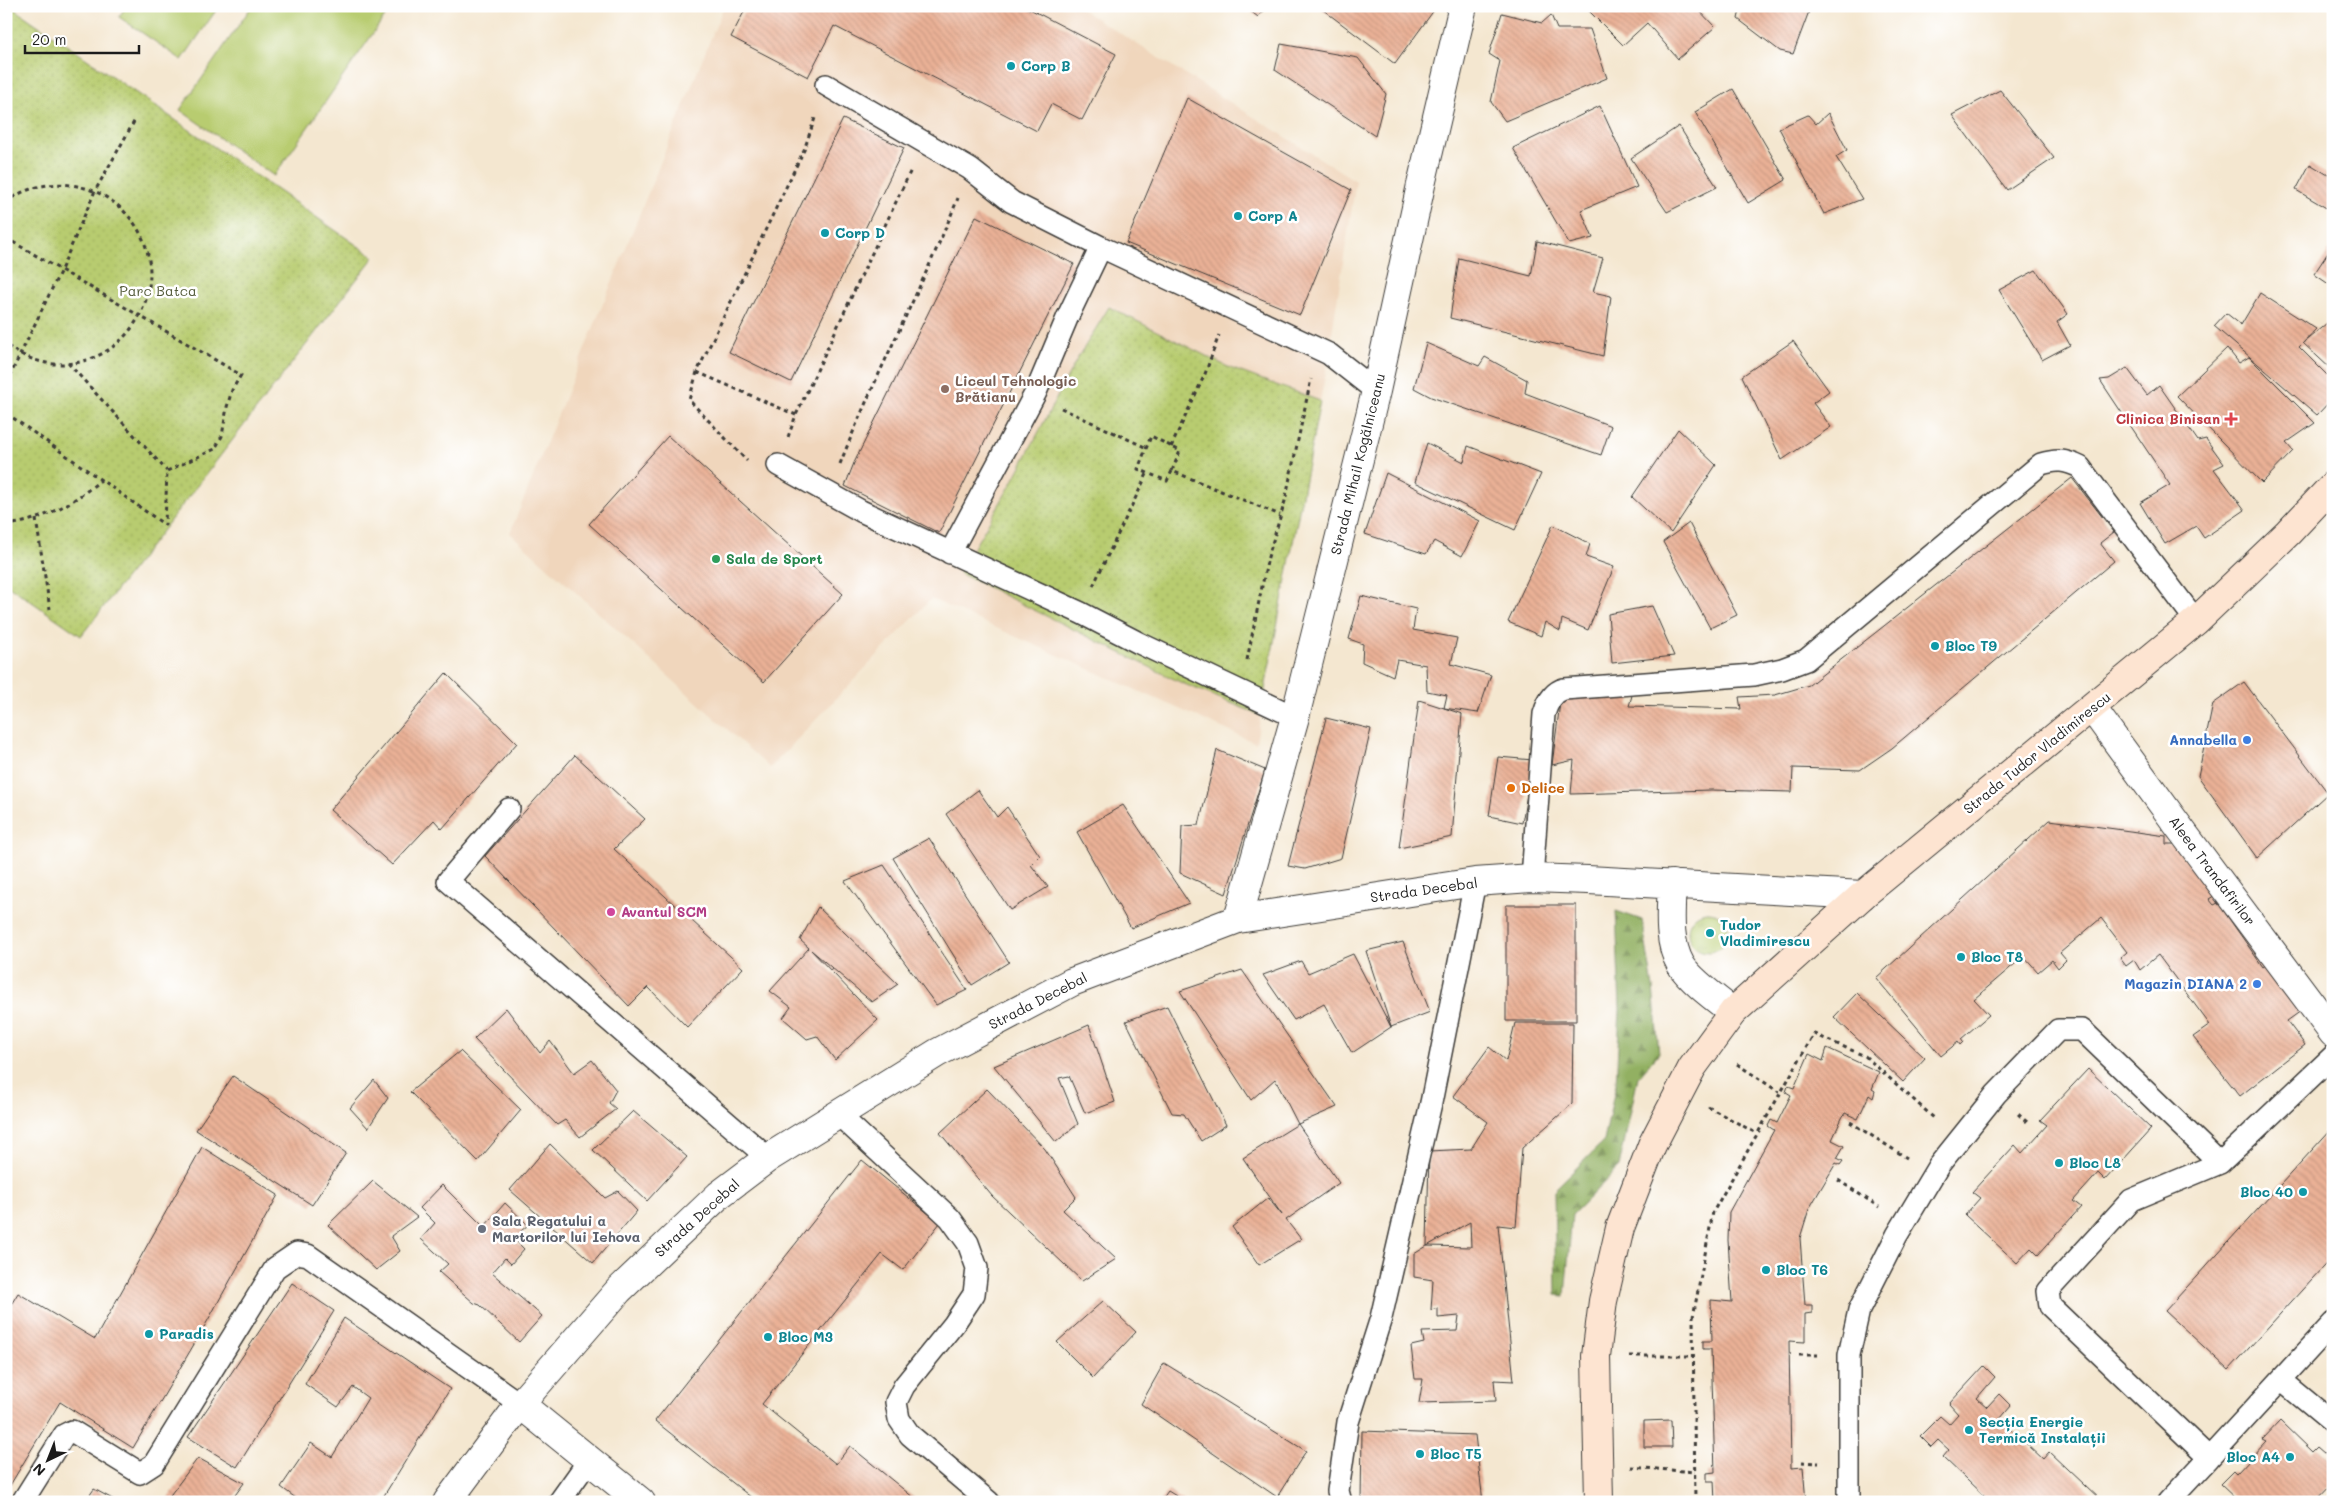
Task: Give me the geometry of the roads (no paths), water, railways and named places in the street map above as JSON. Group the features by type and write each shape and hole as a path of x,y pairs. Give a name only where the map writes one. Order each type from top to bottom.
{"main road":[{"name":"Strada Tudor Vladimirescu","path":"1599,1502 1596,1356 1603,1301 1620,1228 1652,1145 1692,1068 1734,1012 1863,895 2196,621 2288,533 2333,485"}],"street":[{"name":"Strada Mihail Kogălniceanu","path":"1238,919 1295,717 1376,391 1421,185 1464,6"},
{"name":"Aleea Trandafirilor","path":"2092,708 2333,1033"},
{"name":"Strada Decebal","path":"447,1502 520,1404 619,1290 719,1195 768,1158 937,1053 1072,982 1238,919 1475,882 1532,878 1863,895"},
{"path":"1672,884 1670,924 1681,965 1706,990 1734,1012"},
{"path":"520,1404 641,1502"}],"lane":[{"path":"826,85 970,168 1012,202 1101,248 1329,354 1376,391"},
{"path":"950,553 1036,392 1068,316 1101,248"},
{"path":"1532,878 1544,714 1548,702 1559,690 1754,675 1782,669 1806,660 2041,464 2055,460 2066,460 2080,467 2196,621"},
{"path":"778,465 861,511 1081,613 1242,693 1295,717"},
{"path":"510,809 448,880 768,1158"},
{"path":"1341,1502 1338,1491 1348,1422 1383,1309 1431,1103 1475,882"},
{"path":"1848,1502 1848,1355 1859,1310 1904,1223 1933,1174 1996,1094 2058,1030 2082,1030 2220,1163"},
{"path":"2209,1458 2050,1306 2048,1291 2131,1200 2220,1163 2333,1056"},
{"path":"838,1114 950,1218 968,1243 976,1268 974,1294 954,1324 904,1386 896,1402 899,1419 910,1435 989,1502"},
{"path":"22,1502 64,1435 72,1431 140,1473 154,1464 275,1268 296,1253 308,1255 520,1404"},
{"path":"2168,1502 2333,1323"},
{"path":"2280,1380 2333,1423"},
{"path":"559,1502 589,1460"}],"place":[{"name":"Corp B","path":"1011,66"},
{"name":"Corp A","path":"1238,216"},
{"name":"Corp D","path":"825,233"},
{"name":"Liceul Tehnologic Brătianu","path":"945,389"},
{"name":"Clinica Binisan","path":"2231,419"},
{"name":"Sala de Sport","path":"716,559"},
{"name":"Bloc T9","path":"1935,646"},
{"name":"Annabella","path":"2247,740"},
{"name":"Delice","path":"1511,788"},
{"name":"Avantul SCM","path":"611,912"},
{"name":"Tudor Vladimirescu","path":"1710,933"},
{"name":"Bloc T8","path":"1961,957"},
{"name":"Magazin DIANA 2","path":"2257,984"},
{"name":"Bloc L8","path":"2059,1163"},
{"name":"Bloc 40","path":"2303,1192"},
{"name":"Sala Regatului a Martorilor lui Iehova","path":"482,1229"},
{"name":"Bloc T6","path":"1766,1270"},
{"name":"Paradis","path":"149,1334"},
{"name":"Bloc M3","path":"768,1337"},
{"name":"Secția Energie Termică Instalații","path":"1969,1430"},
{"name":"Bloc T5","path":"1420,1454"},
{"name":"Bloc A4","path":"2290,1457"}],"park label":[{"name":"Parc Batca","path":"158,291"}]}
